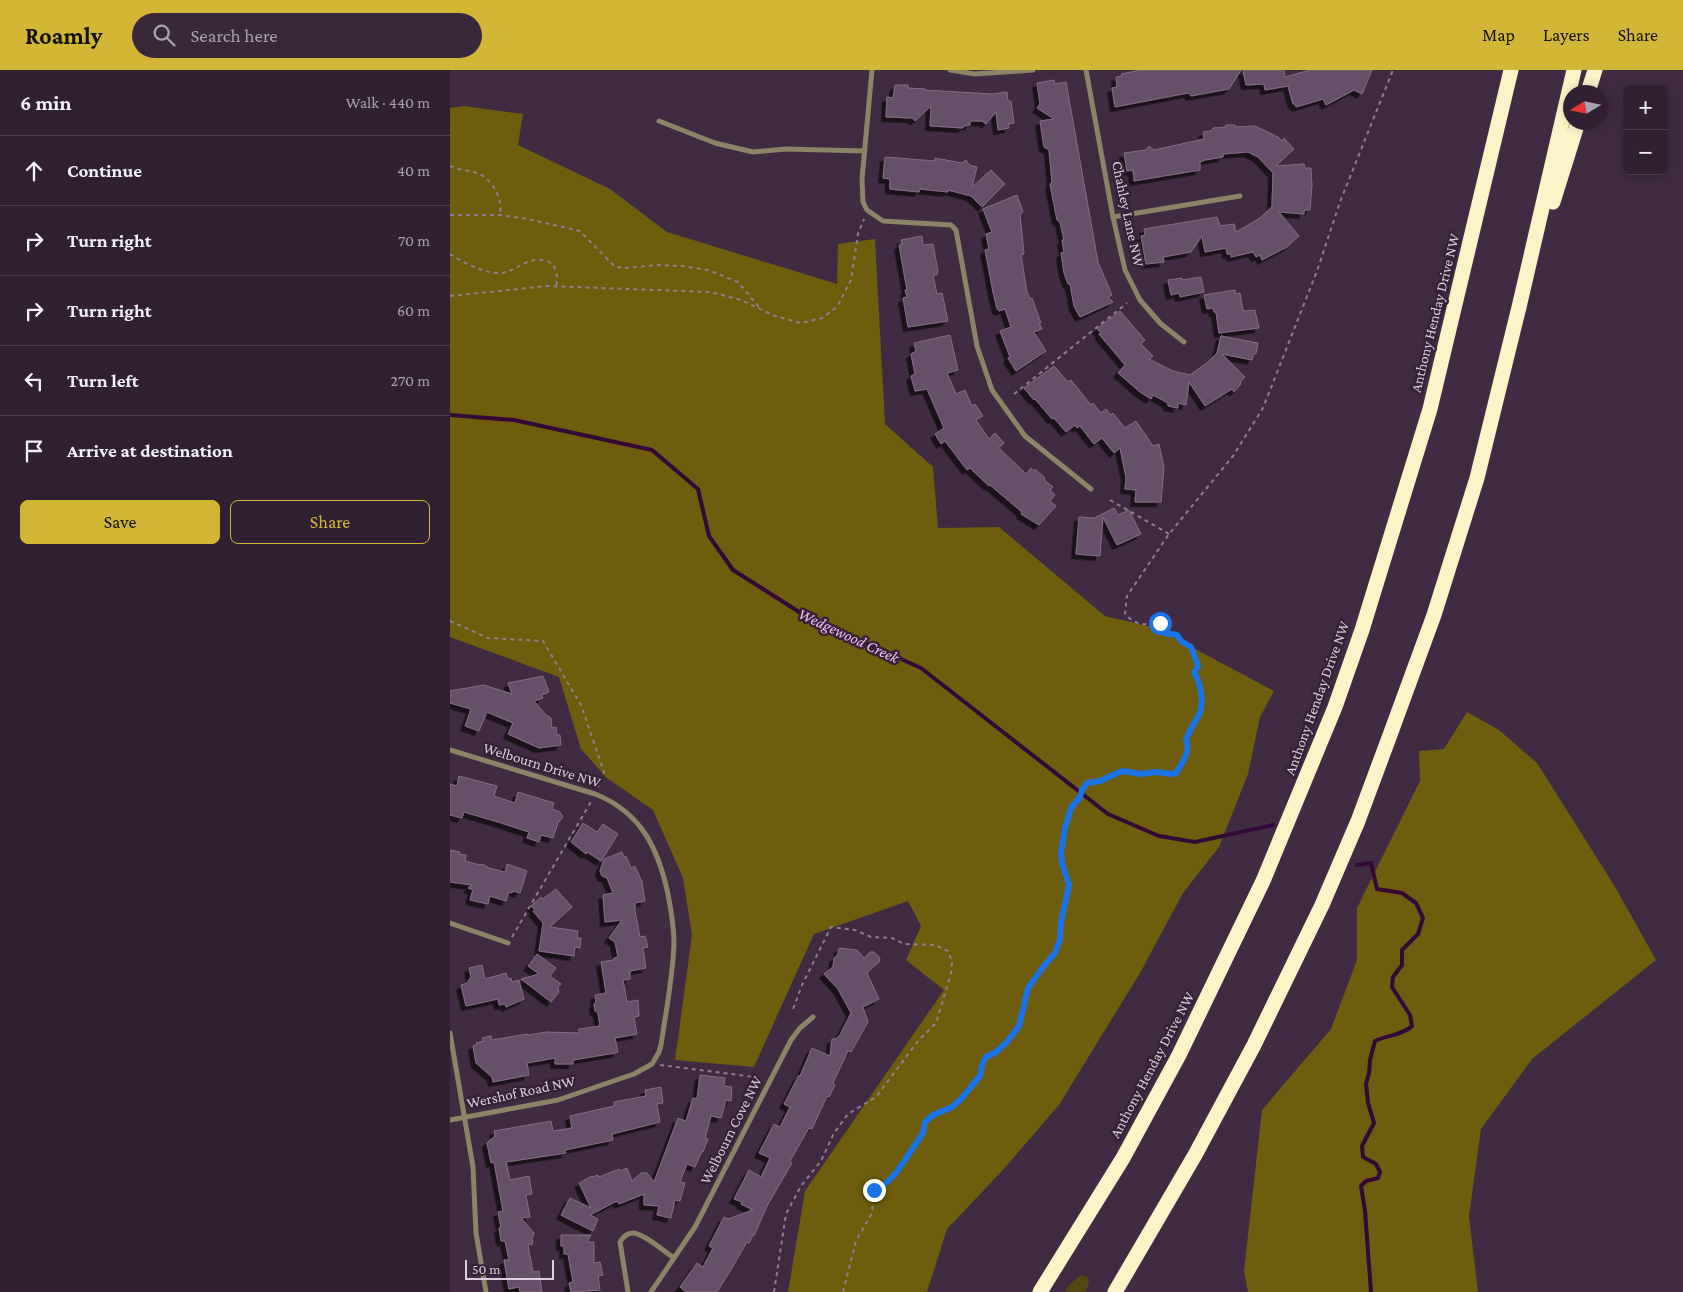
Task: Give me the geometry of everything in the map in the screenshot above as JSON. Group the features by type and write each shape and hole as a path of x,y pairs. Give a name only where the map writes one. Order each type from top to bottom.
{"highway":[{"name":"Anthony Henday Drive NW","path":"1040,1292 1123,1158 1179,1055 1270,865 1335,707 1362,630 1430,409 1511,70"},
{"path":"1115,1292 1195,1155 1254,1045 1322,905 1358,821 1434,615 1477,478 1574,70"},
{"path":"1590,85 1595,70"},
{"path":"1520,303 1575,130"}],"street":[{"path":"872,70 862,179 863,202 867,210 883,220 951,225 956,230 977,346 992,390 1025,436 1091,489"},
{"path":"950,70 975,72 1033,70"},
{"name":"Chahley Lane NW","path":"1086,70 1126,270 1140,300 1161,324 1184,342"},
{"path":"659,121 716,142 753,152 785,149 865,152"},
{"path":"1114,216 1240,196"},
{"name":"Welbourn Drive NW","path":"450,750 595,794 625,811 648,836 658,857 674,926 674,955 661,1045 652,1064"},
{"path":"450,923 508,943"},
{"name":"Welbourn Cove NW","path":"651,1292 695,1227 791,1040 800,1028 813,1017"},
{"path":"450,1033 473,1167 476,1233 486,1292"},
{"name":"Wershof Road NW","path":"450,1120 572,1096 634,1074 652,1064"},
{"path":"628,1292 620,1242 626,1235 631,1233 641,1236 674,1258"}],"path":[{"path":"843,1292 856,1241 872,1212 874,1190 883,1186 896,1173 923,1133 925,1122 933,1115 952,1107 961,1099 980,1076 986,1057 996,1052 1007,1042 1019,1026 1028,988 1055,953 1060,939 1061,922 1069,885 1061,853 1065,828 1071,808 1080,797 1082,790 1087,783 1100,781 1122,771 1141,774 1157,772 1176,773 1186,754 1188,733 1198,717 1203,704 1198,678 1194,673 1198,666 1191,647 1181,641 1177,635 1165,633 1160,623 1143,625 1130,619 1125,614 1127,596 1169,534 1233,456 1263,408 1317,271 1340,202 1393,70"},
{"path":"450,166 478,173 487,179 499,197 502,206 500,215"},
{"path":"450,296 547,286 710,292 741,300 775,316 801,323 822,318 837,307 851,280 858,234 867,210"},
{"path":"450,215 500,215 528,218 580,231 615,267 657,265 708,270 738,282 761,309"},
{"path":"450,254 475,266 497,273 507,272 531,261 550,262 556,268 558,274 556,287"},
{"path":"1014,394 1127,303"},
{"path":"1110,500 1169,534"},
{"path":"450,621 488,638 543,641 581,705 604,772 595,794 508,943"},
{"path":"774,1292 786,1214 801,1186 821,1161 834,1133 848,1114 876,1097 918,1041 936,1023 951,974 952,962 948,951 936,946 904,944 892,938 871,937 855,930 831,928 802,985 792,1012"},
{"path":"652,1064 772,1079"}],"shaded area":[{"path":"464,106 523,114 518,145 610,189 667,232 837,284 838,244 875,239 885,424 933,467 938,528 999,527 1105,616 1156,628 1274,691 1260,717 1248,774 1219,847 1183,893 1140,973 1059,1105 1002,1171 947,1229 927,1292 788,1292 805,1191 944,990 906,960 921,926 908,901 814,934 754,1067 675,1060 692,935 683,878 653,810 607,778 581,749 559,677 450,637 450,108"},
{"path":"1467,712 1499,730 1537,763 1614,885 1656,960 1532,1059 1481,1129 1469,1216 1478,1292 1248,1292 1244,1271 1262,1110 1331,1029 1357,960 1357,908 1420,781 1419,751 1444,749"},
{"path":"1081,1275 1087,1276 1089,1281 1086,1292 1065,1292 1069,1285"}],"building":[{"path":"1141,70 1241,70 1229,89 1191,96 1188,93 1115,107 1112,88 1117,87 1116,77 1122,76 1121,74"},
{"path":"1243,70 1284,70 1285,77 1310,70 1372,70 1362,94 1354,90 1326,105 1323,99 1296,107 1293,104 1288,86 1265,90 1264,84 1246,85"},
{"path":"1054,80 1055,84 1066,82 1098,262 1112,295 1108,297 1113,302 1080,317 1074,306 1070,284 1068,284 1064,273 1061,253 1064,252 1062,240 1064,240 1060,222 1057,220 1050,184 1052,182 1049,150 1044,147 1040,121 1054,119 1037,108 1040,104 1037,83"},
{"path":"895,85 908,85 908,88 925,90 992,94 1007,92 1008,101 1011,101 1014,123 1008,124 1009,128 998,130 996,112 986,124 982,121 970,121 970,125 963,126 963,128 930,126 931,106 915,121 912,118 886,117 887,97 893,98"},
{"path":"1226,125 1235,125 1235,127 1255,126 1278,137 1282,141 1284,138 1294,149 1276,166 1304,164 1305,168 1311,168 1310,210 1304,210 1304,214 1279,212 1299,236 1287,247 1262,260 1260,255 1256,257 1253,252 1231,257 1231,254 1227,254 1226,248 1205,252 1202,236 1191,252 1163,257 1164,262 1146,264 1141,236 1145,235 1144,229 1217,217 1220,226 1234,224 1236,232 1260,218 1272,207 1273,173 1258,157 1248,152 1223,154 1223,157 1205,160 1200,162 1200,170 1134,181 1133,170 1127,171 1124,153 1146,150 1149,146 1154,150 1204,139 1203,132 1211,131 1213,128 1226,127"},
{"path":"885,157 935,161 935,158 962,163 966,160 969,165 977,167 972,187 991,170 1005,184 982,207 971,196 948,190 948,192 920,189 919,192 890,189 890,179 883,178"},
{"path":"1017,195 1023,212 1020,214 1024,254 1021,255 1027,292 1030,299 1032,298 1042,329 1034,332 1046,351 1016,371 1008,358 1010,357 1000,331 1011,327 1005,309 999,311 997,309 985,250 989,249 986,234 992,232 983,209"},
{"path":"922,236 923,245 933,244 938,271 937,275 933,275 937,294 942,293 948,321 908,327 903,298 907,297 905,290 907,290 899,245 902,244 901,240"},
{"path":"1201,277 1204,292 1180,297 1179,293 1171,295 1168,280"},
{"path":"1235,290 1236,294 1240,293 1243,311 1255,310 1259,328 1219,333 1216,312 1214,312 1213,308 1207,309 1204,295"},
{"path":"1120,311 1145,340 1141,344 1153,356 1149,359 1173,371 1190,375 1208,362 1217,353 1221,336 1258,343 1256,354 1254,353 1252,360 1222,354 1245,377 1234,392 1232,389 1205,406 1189,382 1186,405 1178,403 1178,408 1168,406 1168,403 1153,395 1151,399 1140,392 1118,373 1125,365 1097,329"},
{"path":"950,335 958,370 947,373 956,394 965,390 972,406 975,404 983,416 976,420 989,439 995,433 1004,443 999,448 1026,474 1031,468 1034,471 1035,469 1053,487 1050,490 1055,495 1050,501 1056,506 1039,525 1021,514 1022,512 970,468 967,470 945,441 941,444 935,434 944,428 927,389 915,391 911,376 915,374 911,354 916,351 914,343"},
{"path":"1054,366 1068,382 1071,380 1091,405 1093,403 1101,413 1106,409 1111,415 1113,413 1125,428 1136,421 1153,446 1159,444 1164,468 1161,502 1135,502 1136,490 1125,489 1126,477 1120,448 1114,453 1102,438 1094,444 1080,426 1077,428 1075,425 1066,432 1024,388"},
{"path":"1114,508 1118,515 1129,510 1141,534 1117,545 1103,517 1100,556 1076,554 1079,517 1094,518"},
{"path":"543,676 549,692 542,695 543,698 534,701 551,718 552,728 556,727 557,735 560,735 561,745 539,748 508,734 513,723 487,712 479,731 465,726 471,709 450,703 450,691 484,685 512,694 508,683"},
{"path":"459,776 497,786 494,796 515,803 518,792 554,803 552,809 560,812 563,817 558,823 553,838 541,835 539,842 527,838 529,832 498,822 464,812 462,818 450,815 450,784 457,786"},
{"path":"583,823 597,832 603,824 618,834 601,861 587,852 586,854 571,842"},
{"path":"450,850 466,855 465,861 482,864 489,868 505,872 507,864 527,871 520,893 509,892 506,901 490,896 488,904 470,900 473,890 468,888 472,885 450,882"},
{"path":"622,852 624,857 626,856 631,868 635,866 642,882 645,901 635,903 635,911 640,937 645,936 648,947 643,948 646,968 630,971 630,979 623,980 627,1002 638,1000 639,1016 634,1017 637,1034 615,1038 618,1052 615,1053 573,1060 573,1064 555,1064 555,1058 527,1063 529,1075 493,1082 492,1077 476,1063 473,1046 483,1041 482,1038 491,1036 492,1040 547,1032 579,1033 579,1029 600,1026 594,1004 596,1002 595,995 606,993 601,962 614,960 614,958 618,957 615,942 609,938 622,920 605,922 603,895 613,893 607,878 602,876 600,871 604,859"},
{"path":"556,889 572,907 550,927 578,931 577,938 581,938 580,948 575,947 574,956 539,951 543,923 531,906 541,897 543,899"},
{"path":"839,948 857,950 864,958 870,952 874,952 880,958 879,962 867,973 879,999 863,1007 868,1022 851,1052 848,1051 833,1083 835,1085 829,1097 827,1096 812,1129 809,1128 790,1161 792,1163 767,1206 754,1236 749,1243 747,1242 717,1292 686,1292 680,1287 697,1263 703,1267 713,1248 709,1246 724,1217 728,1219 753,1210 734,1199 749,1170 761,1177 770,1158 759,1153 774,1124 780,1127 790,1107 784,1104 800,1076 812,1048 830,1056 832,1039 836,1039 840,1035 851,1013 838,989 824,974 833,967 834,958 838,954"},
{"path":"537,954 556,968 550,976 561,984 558,987 559,992 551,1002 521,979 539,974 528,966"},
{"path":"482,965 485,979 506,973 508,979 511,978 512,982 519,980 524,999 506,1007 505,1004 499,1005 498,999 466,1006 461,985 467,983 471,977 469,968"},
{"path":"700,1075 725,1078 724,1086 732,1087 731,1101 726,1100 721,1118 711,1116 705,1138 708,1139 703,1152 695,1167 687,1164 680,1182 685,1183 680,1201 675,1200 671,1218 657,1215 659,1206 644,1205 644,1194 619,1204 617,1201 590,1215 598,1219 593,1231 561,1215 570,1198 591,1208 579,1183 592,1176 598,1175 599,1177 627,1168 632,1181 641,1173 647,1173 654,1182 678,1118 686,1121 693,1098 697,1099"},
{"path":"661,1087 663,1103 657,1104 660,1122 612,1134 613,1140 565,1150 566,1153 506,1162 510,1180 529,1176 532,1194 526,1195 530,1217 521,1218 534,1233 533,1244 528,1245 533,1272 539,1271 542,1292 520,1292 519,1287 509,1289 504,1260 509,1260 505,1241 501,1241 499,1228 501,1227 498,1212 503,1211 494,1162 491,1163 487,1143 495,1136 494,1131 551,1121 553,1131 572,1128 570,1116 614,1106 614,1102 646,1096 645,1090"},
{"path":"561,1235 591,1235 587,1242 594,1242 594,1263 600,1262 603,1275 598,1276 600,1290 571,1292 569,1283 573,1282 568,1254 564,1254 564,1246 561,1246"}],"waterway":[{"name":"Wedgewood Creek","path":"450,415 514,420 652,450 698,489 709,536 733,570 807,617 921,668 1108,814 1159,836 1195,842 1273,825"},
{"name":"Wedgewood Creek","path":"1357,865 1371,863 1377,889 1402,893 1416,903 1423,918 1418,934 1402,950 1402,965 1393,977 1392,987 1410,1015 1412,1026 1400,1033 1375,1041 1366,1084 1368,1103 1374,1123 1362,1146 1363,1157 1376,1164 1380,1172 1378,1178 1366,1181 1361,1186 1365,1211 1371,1292"}],"route":[{"path":"874,1190 877,1187 883,1186 896,1173 923,1133 925,1122 933,1115 952,1107 961,1099 980,1076 986,1057 996,1052 1007,1042 1019,1026 1028,988 1055,953 1060,939 1061,922 1069,885 1061,853 1065,828 1071,808 1080,797 1087,783 1100,781 1122,771 1141,774 1157,772 1171,774 1176,773 1180,766 1188,746 1186,740 1188,733 1198,717 1203,704 1198,678 1194,673 1198,666 1191,647 1181,641 1177,635 1165,633 1160,623"}]}
